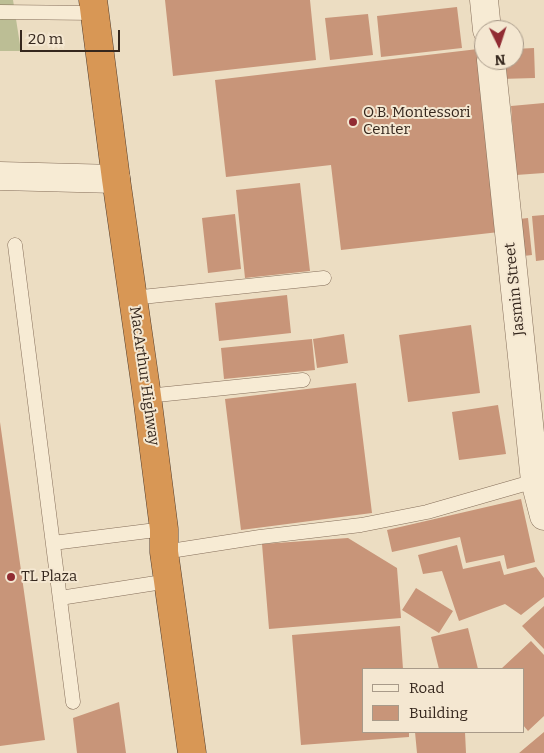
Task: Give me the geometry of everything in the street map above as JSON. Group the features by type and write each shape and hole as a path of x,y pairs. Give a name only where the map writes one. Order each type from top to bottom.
{"highway":[{"name":"MacArthur Highway","path":"94,6 132,298 147,396 192,753"}],"street":[{"path":"484,0 486,20"},
{"name":"Jasmin Street","path":"492,70 534,481 544,516"},
{"path":"0,176 116,179"}],"lane":[{"path":"0,12 94,6"},
{"path":"15,245 73,702"},
{"path":"132,298 324,278"},
{"path":"147,396 302,380"},
{"path":"53,543 260,537 371,523 427,512 534,481"},
{"path":"60,598 169,581"}],"green space":[{"path":"0,0 13,0 21,51 0,51"}],"building":[{"path":"165,0 310,0 316,60 173,76"},
{"path":"457,7 462,48 381,57 377,16"},
{"path":"368,14 373,55 330,60 325,18"},
{"path":"524,48 534,48 535,78 500,79 500,70 524,70"},
{"name":"O.B. Montessori Center","path":"474,49 474,70 480,70 499,232 341,250 331,165 226,177 215,80"},
{"path":"544,103 544,173 516,175 511,106"},
{"path":"300,183 310,271 245,278 236,190"},
{"path":"235,214 241,269 208,273 202,218"},
{"path":"544,215 544,260 536,261 532,216"},
{"path":"528,218 532,255 515,257 511,220"},
{"path":"287,295 291,333 219,341 215,303"},
{"path":"471,325 480,393 408,402 399,335"},
{"path":"344,334 348,363 317,368 313,339"},
{"path":"312,339 315,370 224,379 221,348"},
{"path":"356,383 372,513 241,530 225,399"},
{"path":"498,405 506,454 459,460 452,412"},
{"name":"TL Plaza","path":"0,422 45,740 0,746"},
{"path":"521,499 535,562 507,569 504,555 466,563 460,537 392,552 387,530"},
{"path":"348,538 397,568 401,618 269,629 262,544"},
{"path":"457,545 463,569 500,561 504,575 536,567 544,578 544,597 521,615 505,604 459,621 442,571 423,574 418,555"},
{"path":"416,588 453,611 439,633 402,610"},
{"path":"544,606 544,649 522,626"},
{"path":"400,626 403,668 362,668 362,733 409,733 409,737 301,745 292,635"},
{"path":"468,628 478,668 439,668 431,637"},
{"path":"531,641 544,655 544,716 528,731 524,726 524,668 502,668"},
{"path":"119,702 126,753 77,753 73,718"},
{"path":"544,732 544,753 519,753"},
{"path":"415,733 465,733 466,753 417,753"}],"place":[{"name":"O.B. Montessori Center","path":"353,122"},
{"name":"TL Plaza","path":"11,577"}]}
